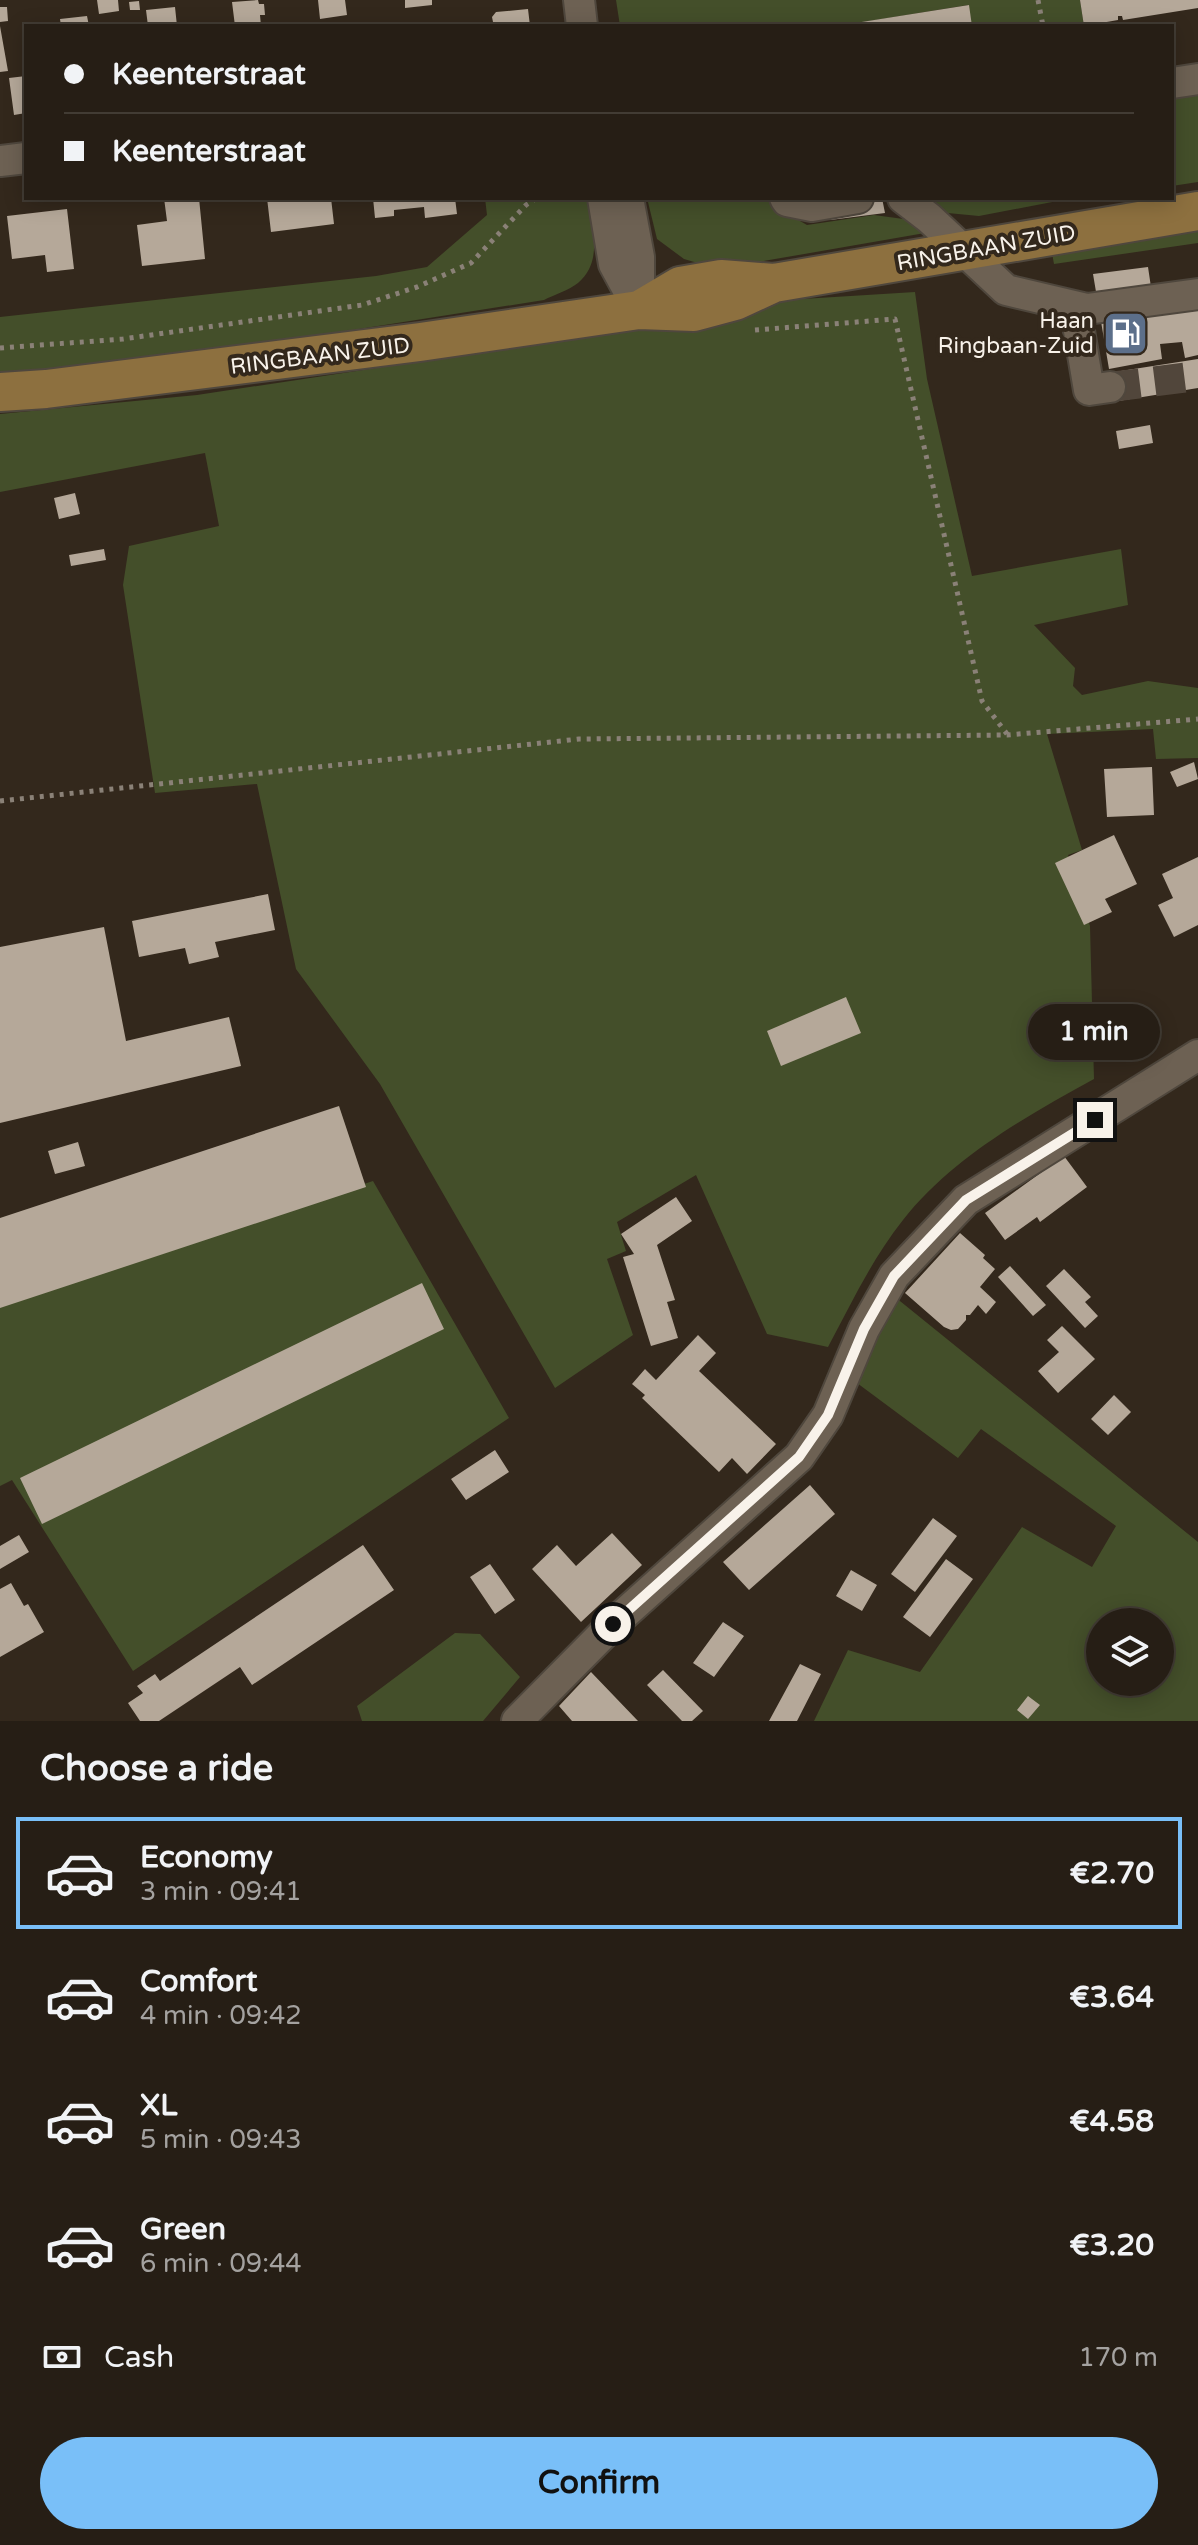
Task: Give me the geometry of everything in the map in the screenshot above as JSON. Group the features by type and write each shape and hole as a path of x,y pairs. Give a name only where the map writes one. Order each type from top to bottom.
{"main road":[{"name":"RINGBAAN ZUID","path":"0,392 62,388 639,310 680,286 721,279 774,283 952,241 1198,211"}],"street":[{"path":"579,0 582,24"},
{"path":"1174,83 1198,79"},
{"path":"0,161 24,158"},
{"path":"603,200 614,264 639,310"},
{"path":"628,200 639,257 639,310"},
{"path":"786,200 812,206 846,200"},
{"path":"905,200 1006,290 1087,309 1198,294"},
{"path":"1075,307 1089,390 1110,387"},
{"path":"517,1721 613,1624 799,1457 828,1415 864,1329 894,1276 966,1200 1198,1055"}],"path":[{"path":"1038,0 1043,24"},
{"name":"RINGBAAN ZUID","path":"0,348 123,339 362,305 417,287 471,263 534,200"},
{"path":"742,332 895,319 982,701 1007,735"},
{"path":"0,801 579,739 1007,735 1198,719"}],"green space":[{"path":"616,0 1080,0 1084,24 972,24 968,5 851,24 620,24"},
{"path":"1198,86 1198,182 1174,186 1174,91"},
{"path":"485,200 587,200 594,254 586,274 574,286 544,300 213,352 28,373 0,373 0,317 376,276 427,267 487,215"},
{"path":"647,200 769,200 807,225 874,215 911,220 925,233 718,269 684,259 657,239"},
{"path":"934,200 1063,200 979,216 937,212"},
{"path":"1198,225 1198,243 1054,264 1051,248"},
{"path":"915,292 927,379 972,576 1121,549 1128,605 1034,625 1075,668 1073,686 1082,695 1148,681 1198,688 1198,758 1156,759 1153,729 1047,734 1082,850 1068,855 1090,926 1094,1079 991,1140 922,1198 881,1250 828,1347 767,1334 696,1175 617,1222 626,1251 607,1259 633,1335 555,1388 380,1084 296,969 257,784 155,793 123,585 129,546 219,526 205,453 0,492 0,414 197,395 647,327 786,300"},
{"path":"373,1181 509,1418 133,1671 12,1480 0,1486 0,1304"},
{"path":"895,1297 1198,1542 1198,1721 814,1721 848,1650 920,1672 1022,1527 1092,1567 1116,1526 981,1429 958,1458 857,1383"},
{"path":"455,1633 480,1634 520,1677 483,1721 362,1721 357,1706"}],"building":[{"path":"97,0 118,0 119,11 99,14"},
{"path":"258,0 259,4 264,4 265,15 260,15 261,24 235,24 232,2"},
{"path":"318,0 345,0 347,15 320,19"},
{"path":"405,0 432,0 432,5 405,8"},
{"path":"1080,0 1198,0 1198,8 1123,20 1122,16 1118,16 1118,20 1084,24"},
{"path":"139,1 140,10 130,10 129,2"},
{"path":"969,5 972,24 849,24"},
{"path":"0,7 7,7 8,21 0,22"},
{"path":"175,7 177,24 148,24 146,10"},
{"path":"528,9 530,24 486,24 493,22 496,12"},
{"path":"87,16 89,24 61,24 60,19"},
{"path":"0,26 8,71 0,72"},
{"path":"24,76 24,113 14,115 9,78"},
{"path":"164,200 199,200 205,259 142,266 137,225 167,221"},
{"path":"267,200 331,200 334,224 271,232"},
{"path":"373,200 455,200 457,214 425,218 424,207 394,210 394,216 375,218"},
{"path":"826,200 882,200 885,213 830,220"},
{"path":"67,209 74,269 47,272 45,255 12,259 7,216"},
{"path":"1148,267 1155,314 1198,309 1198,355 1185,358 1182,342 1160,344 1162,359 1109,369 1093,274"},
{"path":"1198,359 1198,388 1112,402 1108,373"},
{"path":"1150,425 1153,443 1119,449 1116,431"},
{"path":"75,493 80,514 59,519 54,498"},
{"path":"104,549 106,560 71,566 69,555"},
{"path":"1194,762 1198,779 1177,787 1170,772"},
{"path":"1152,767 1154,815 1107,817 1104,769"},
{"path":"1114,835 1137,884 1105,899 1112,912 1084,925 1055,863"},
{"path":"1198,857 1198,925 1174,937 1158,905 1173,898 1162,874"},
{"path":"268,894 275,930 215,942 219,957 189,964 185,948 139,957 132,921"},
{"path":"104,927 126,1041 229,1017 241,1066 0,1123 0,947"},
{"path":"846,997 861,1033 781,1066 767,1031"},
{"path":"339,1106 366,1187 0,1308 0,1218"},
{"path":"78,1142 85,1166 55,1174 48,1151"},
{"path":"1064,1156 1087,1187 1040,1222 1037,1217 1005,1240 985,1213"},
{"path":"676,1197 692,1221 657,1245 675,1300 667,1302 678,1338 651,1346 623,1257 634,1254 621,1234"},
{"path":"960,1233 985,1255 983,1258 995,1269 980,1287 996,1302 986,1314 978,1305 970,1315 966,1315 966,1320 958,1329 951,1330 905,1293"},
{"path":"1010,1266 1046,1305 1033,1316 998,1277"},
{"path":"1064,1269 1091,1297 1085,1302 1098,1316 1085,1328 1046,1286"},
{"path":"422,1283 444,1329 42,1524 20,1478"},
{"path":"1062,1326 1095,1359 1058,1393 1038,1371 1059,1352 1047,1340"},
{"path":"698,1335 716,1353 699,1371 776,1444 747,1474 732,1458 719,1472 642,1398 645,1395 632,1384 645,1369 656,1380"},
{"path":"1114,1395 1131,1412 1108,1435 1091,1419"},
{"path":"495,1450 509,1472 466,1500 451,1479"},
{"path":"810,1485 835,1514 749,1590 723,1562"},
{"path":"933,1518 957,1536 915,1592 891,1574"},
{"path":"612,1533 642,1565 581,1622 532,1569 557,1545 576,1566"},
{"path":"19,1535 29,1552 0,1569 0,1546"},
{"path":"363,1545 394,1590 252,1685 240,1667 159,1721 140,1721 128,1703 143,1693 137,1686 155,1674 160,1681"},
{"path":"946,1559 973,1579 930,1637 903,1617"},
{"path":"490,1564 515,1600 495,1614 470,1577"},
{"path":"851,1570 877,1585 862,1611 836,1596"},
{"path":"11,1583 44,1632 0,1657 0,1589"},
{"path":"723,1622 744,1636 714,1677 693,1663"},
{"path":"800,1664 821,1674 797,1721 769,1721"},
{"path":"663,1670 703,1711 692,1721 682,1721 647,1685"},
{"path":"591,1672 638,1721 572,1721 559,1706"},
{"path":"1028,1696 1040,1705 1028,1719 1017,1710"}],"tunnel":[{"path":"1110,387 1198,376"}],"place":[{"name":"Haan Ringbaan-Zuid","path":"1125,333"}],"route":[{"path":"613,1624 799,1457 828,1415 864,1329 894,1276 966,1200 1095,1120"}]}
